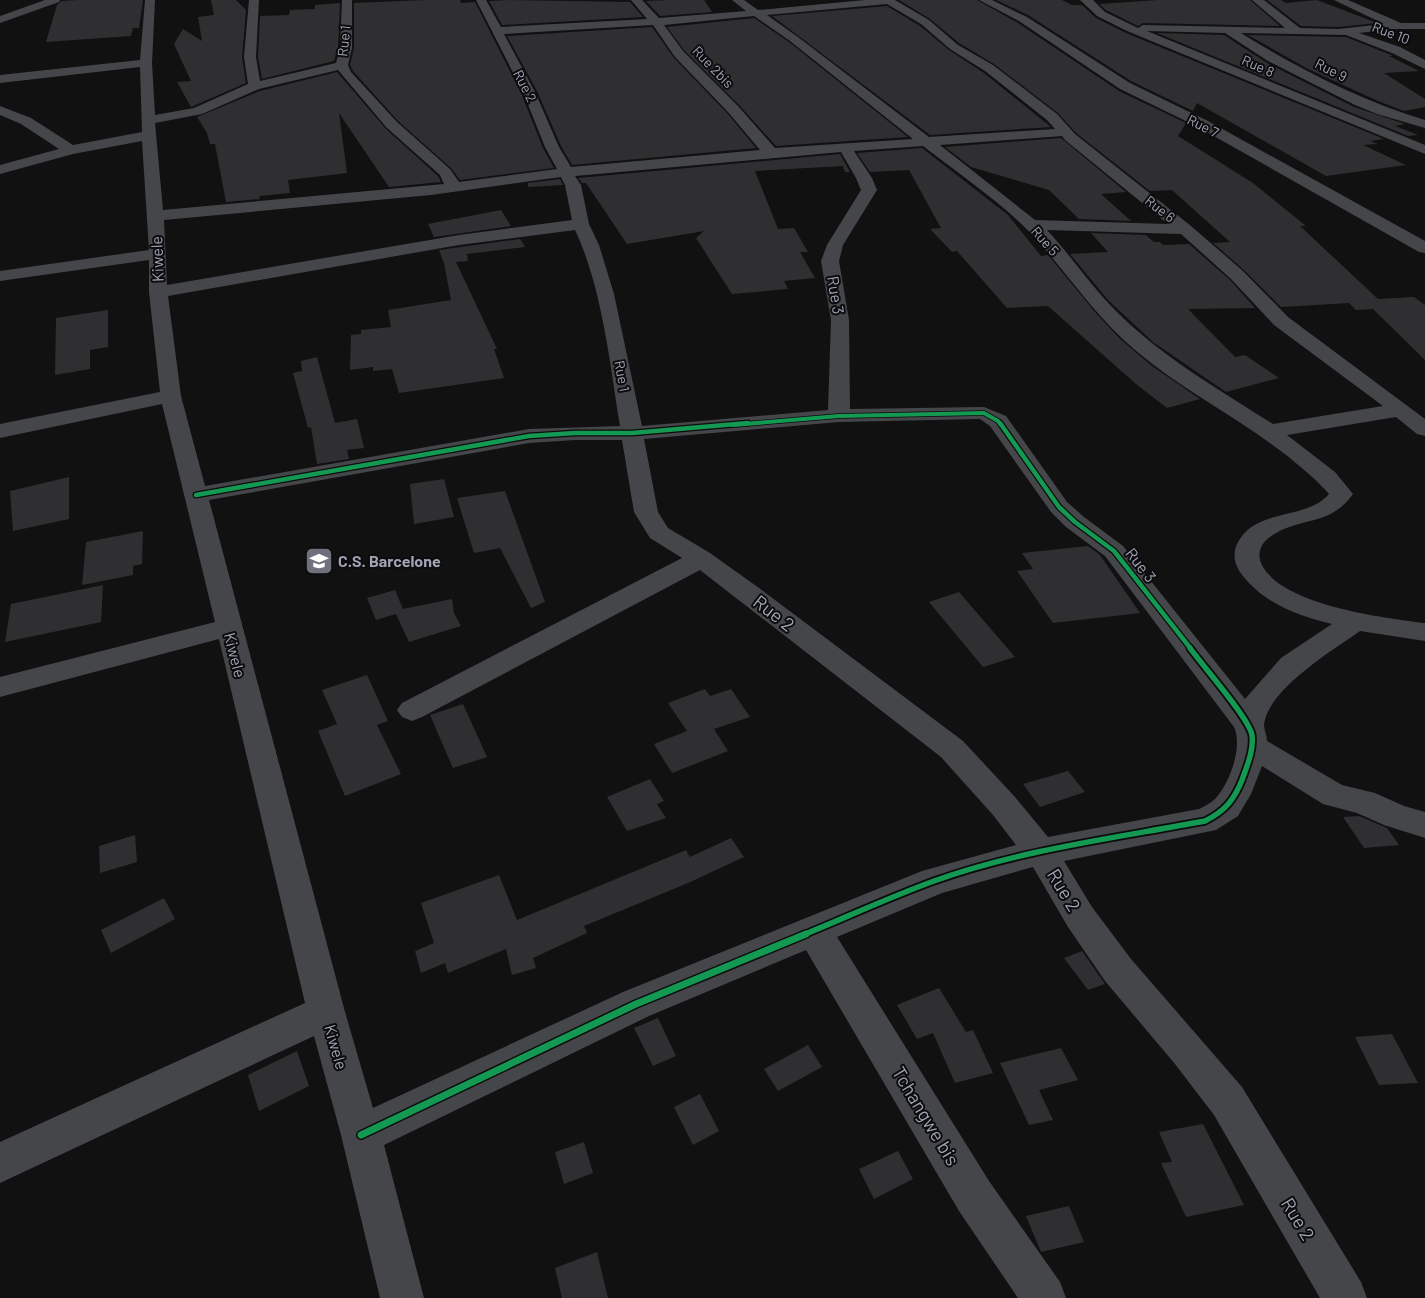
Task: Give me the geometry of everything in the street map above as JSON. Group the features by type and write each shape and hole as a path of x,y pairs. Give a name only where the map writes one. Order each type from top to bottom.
{"street":[{"path":"0,20 55,0"},
{"name":"Kiwele","path":"150,0 146,63 149,128 158,254 158,292 171,396 326,1012 402,1298"},
{"path":"254,0 250,57 255,86"},
{"name":"Rue 1","path":"347,0 346,48 342,65 346,73 392,125 445,172 451,179 453,187"},
{"name":"Rue 2","path":"481,0 529,92 552,147 567,172"},
{"name":"Rue 2bis","path":"636,0 656,22 679,54 733,109 771,153"},
{"name":"Rue 5","path":"737,0 794,39 928,142 1031,225 1108,314 1142,346 1171,368 1268,431 1327,477 1341,494 1333,505 1269,527 1251,541 1246,555 1252,570 1266,586 1290,601 1355,622"},
{"name":"Rue 7","path":"984,0 1023,19 1125,86 1203,124 1425,248"},
{"name":"Rue 8","path":"1085,0 1092,4 1101,14 1131,29 1425,150"},
{"path":"1257,0 1298,32"},
{"path":"1339,0 1399,26"},
{"path":"497,31 656,22 888,1"},
{"name":"Rue 6","path":"888,1 925,22 954,46 989,68 1052,117 1065,132 1237,275 1281,321 1425,429"},
{"path":"1131,29 1174,27 1345,32 1399,26 1425,26"},
{"name":"Rue 9","path":"1228,30 1266,54 1360,102 1425,124"},
{"name":"Rue 10","path":"1345,32 1396,50 1425,65"},
{"path":"0,88 5,78 146,63"},
{"path":"0,170 149,128 198,111 255,86 342,65"},
{"path":"0,110 26,121 71,150"},
{"path":"155,216 453,187 567,172 771,153 1065,132"},
{"name":"Rue 3","path":"845,148 864,178 869,190 834,245 830,261 840,320 838,416 976,412 994,417 1059,507 1074,522 1114,551 1241,714 1251,736"},
{"name":"Rue 1","path":"567,172 573,185 581,224 591,245 605,294 619,358 646,512 652,525 659,533 701,558"},
{"path":"158,292 460,240 581,224"},
{"path":"1031,225 1184,229"},
{"path":"0,276 158,254"},
{"path":"0,431 171,396"},
{"path":"1268,431 1400,410"},
{"path":"196,494 529,436 574,433 632,433 838,416"},
{"path":"412,710 701,558"},
{"name":"Rue 2","path":"701,558 952,749 1004,806 1041,852 1080,917 1118,970 1188,1050 1228,1101 1344,1298"},
{"path":"360,1135 636,1004 934,880 986,864 1205,821 1218,815 1228,806 1237,790 1257,704 1290,665 1355,622 1425,632"},
{"path":"0,687 228,628"},
{"path":"1251,736 1334,795 1364,802 1395,816 1425,825"},
{"name":"Tchangwe bis","path":"814,931 974,1196 1044,1298"},
{"path":"0,1163 326,1012"}],"building":[{"path":"143,0 139,28 133,28 131,36 46,42 57,5 61,1"},
{"path":"211,0 236,0 246,10 242,57 246,83 191,107 177,82 191,81 174,44 183,29 202,41 198,17 214,15"},
{"path":"460,0 461,3 475,2 521,93 543,148 554,168 460,180 451,168 398,121 353,71 350,65 354,48 354,3"},
{"path":"704,0 712,12 660,16 646,1"},
{"path":"899,0 977,0 1018,23 1119,91 1186,123 1178,136 1253,183 1306,226 1300,226 1378,299 1414,297 1425,305 1425,360 1373,309 1356,310 1349,303 1281,307 1244,270 1213,243 1230,242 1172,190 1150,191 1076,133 1058,113 994,64 959,43 930,19"},
{"path":"996,0 1062,0 1072,5 1082,5 1096,18 1126,33 1384,139 1370,141 1378,144 1363,145 1406,165 1326,176 1197,103 1193,111 1131,81 1028,15"},
{"path":"1158,0 1250,0 1280,26 1143,23 1138,26 1106,10 1099,4"},
{"path":"1267,0 1281,0 1286,3 1317,0 1377,23 1338,27 1301,26"},
{"path":"489,1 630,2 643,17 502,25"},
{"path":"340,3 338,48 334,61 262,79 258,57 260,16 289,15 290,10 315,9 315,5"},
{"path":"887,6 920,26 949,50 984,73 1051,127 930,135 772,16"},
{"path":"754,18 789,42 908,137 776,146 739,105 684,50 667,27"},
{"path":"652,27 674,58 727,113 756,148 572,165 561,146 537,91 507,36"},
{"path":"1157,33 1224,35 1267,63 1354,107 1405,124 1395,126 1418,135 1408,136"},
{"path":"1248,35 1346,37 1391,55 1393,56 1389,56 1419,71 1384,73 1425,99 1425,107 1404,111 1378,101 1308,69"},
{"path":"337,72 386,129 438,176 441,182 389,187 339,113 347,173 288,180 290,193 259,196 260,199 226,202 215,144 210,144 207,133 197,117 260,91"},
{"path":"1061,138 1126,192 1101,194 1131,221 1079,219 1049,190 971,167 945,147"},
{"path":"922,148 1008,215 1041,256 1048,255 1120,339 1152,366 1200,399 1167,408 1136,384 1048,306 1007,308 957,251 952,252 930,229 941,228 909,170 870,172 857,153"},
{"path":"840,154 850,172 845,172 843,166 755,171 778,229 794,228 808,252 800,252 815,278 784,281 788,289 732,294 696,238 704,231 627,244 586,183 582,183 578,178"},
{"path":"560,179 563,185 528,187 528,183"},
{"path":"501,210 511,226 434,237 428,224"},
{"path":"1091,233 1146,235 1154,242 1160,242 1163,245 1189,244 1230,280 1255,308 1188,309 1235,357 1245,355 1279,378 1226,392 1153,342 1108,300 1070,254 1108,252"},
{"path":"520,239 525,247 467,254 468,261 456,262 497,349 494,349 504,378 399,393 392,369 373,371 373,367 350,370 351,335 361,334 361,330 391,327 388,310 451,300 444,263 439,250"},
{"path":"108,310 108,347 90,350 90,369 55,375 56,318"},
{"path":"317,357 335,423 357,419 364,448 347,450 349,459 317,464 311,427 308,428 293,373 302,371 301,361"},
{"path":"69,477 69,519 13,531 10,491"},
{"path":"444,479 454,517 414,524 410,484"},
{"path":"505,491 545,602 531,608 500,548 474,553 457,498"},
{"path":"143,531 142,564 133,566 133,575 82,585 86,542"},
{"path":"1088,546 1100,555 1140,613 1053,623 1017,571 1033,569 1022,553"},
{"path":"103,585 101,622 5,642 11,604"},
{"path":"395,590 403,609 452,599 454,613 461,626 409,642 396,614 376,620 367,598"},
{"path":"959,592 1015,657 983,667 929,602"},
{"path":"367,675 388,721 377,725 401,774 345,796 318,731 337,724 322,690"},
{"path":"705,689 710,696 731,689 750,717 714,729 728,751 672,773 654,744 687,731 668,703"},
{"path":"463,704 487,757 453,768 430,715"},
{"path":"1068,771 1085,792 1040,807 1023,784"},
{"path":"650,779 664,801 657,804 666,818 627,831 607,797"},
{"path":"1359,816 1387,828 1399,845 1364,848 1343,817"},
{"path":"135,835 137,862 100,873 99,846"},
{"path":"731,838 744,857 688,883 584,926 587,933 533,958 536,968 512,975 506,949 448,973 445,963 421,973 415,951 434,943 421,903 499,875 517,920 686,850 690,857"},
{"path":"164,898 175,919 111,953 101,930"},
{"path":"1082,951 1105,984 1088,990 1064,958"},
{"path":"939,988 966,1032 973,1030 993,1073 955,1083 933,1033 917,1039 897,1005"},
{"path":"658,1018 676,1056 653,1066 634,1028"},
{"path":"1392,1034 1418,1083 1379,1085 1355,1037"},
{"path":"808,1045 822,1067 778,1091 764,1069"},
{"path":"1061,1048 1078,1080 1039,1090 1053,1120 1029,1125 1000,1063"},
{"path":"297,1051 309,1086 259,1111 248,1075"},
{"path":"700,1094 719,1131 693,1145 674,1107"},
{"path":"1203,1124 1244,1205 1186,1217 1161,1163 1172,1162 1159,1132"},
{"path":"584,1142 593,1173 564,1184 555,1152"},
{"path":"898,1151 913,1179 874,1199 859,1169"},
{"path":"1069,1206 1084,1242 1041,1252 1026,1216"},
{"path":"597,1252 608,1298 562,1298 555,1268"}],"cycle path":[{"path":"196,495 529,436 575,433 632,433 839,416 984,413 998,421 1059,507 1075,522 1114,551 1241,714 1251,731 1252,745 1250,754 1235,794 1225,809 1205,821 1041,852 987,865 934,881 636,1004 361,1135"}],"place":[{"name":"C.S. Barcelone","path":"319,561"}]}
